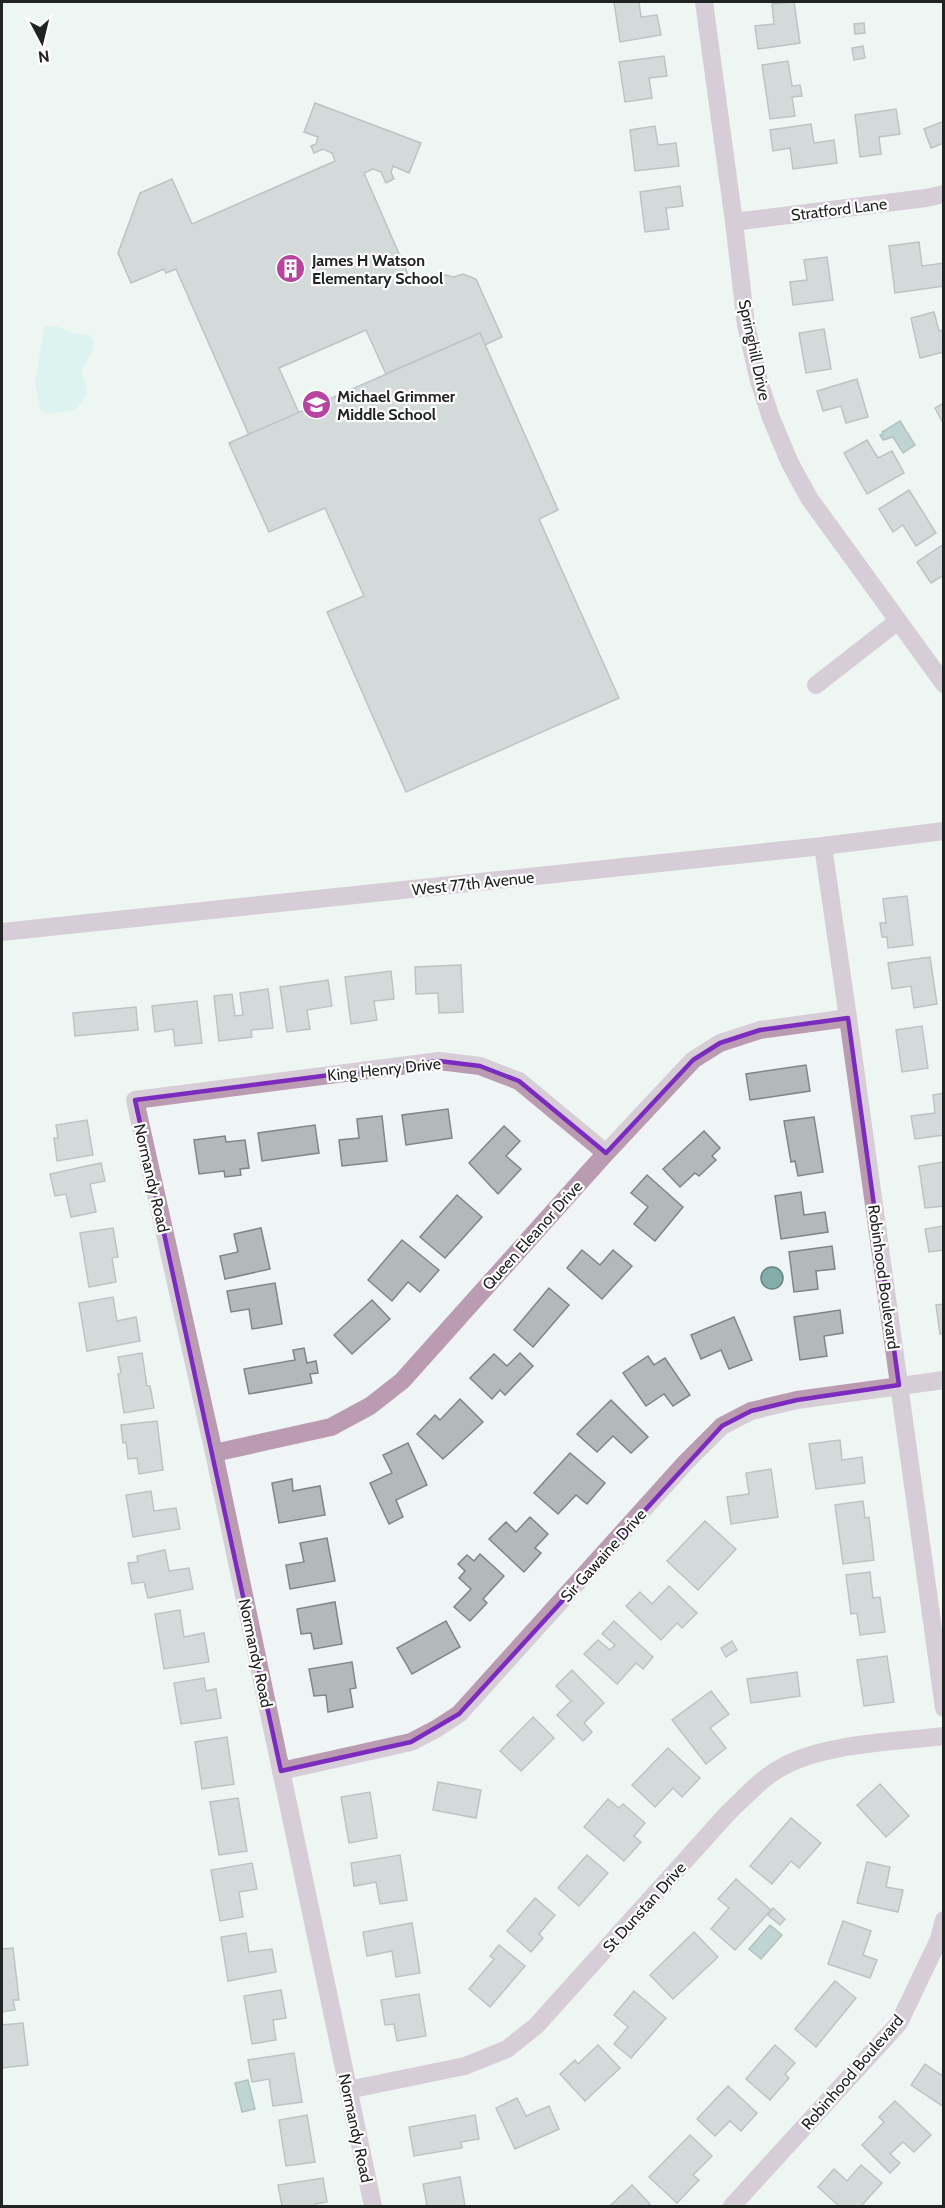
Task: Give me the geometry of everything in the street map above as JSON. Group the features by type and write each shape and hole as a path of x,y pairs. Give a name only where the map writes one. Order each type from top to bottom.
{"street":[{"name":"Springhill Drive","path":"704,2 746,325 759,381 771,418 790,463 809,498 944,684"},
{"name":"Stratford Lane","path":"734,222 944,194"},
{"path":"816,685 898,621"},
{"name":"West 77th Avenue","path":"2,932 822,846 944,831"},
{"name":"Robinhood Boulevard","path":"822,846 944,1708"},
{"name":"Queen Eleanor Drive","path":"214,1453 331,1427 370,1406 402,1382 606,1153 693,1060 720,1042 760,1030 848,1018"},
{"name":"King Henry Drive","path":"135,1100 439,1061 480,1066 519,1081 606,1153"},
{"name":"Normandy Road","path":"135,1100 214,1453 373,2206"},
{"name":"Sir Gawaine Drive","path":"281,1771 411,1742 459,1714 686,1462 722,1426 751,1411 797,1400 944,1380"},
{"name":"St Dunstan Drive","path":"348,2090 465,2066 507,2049 536,2026 727,1815 754,1788 783,1766 808,1756 835,1750 944,1736"},
{"name":"Robinhood Boulevard","path":"732,2206 899,2023 939,1939 944,1920"}],"highlighted area":[{"path":"848,1018 899,1385 797,1400 751,1411 722,1426 459,1714 411,1742 281,1771 135,1100 439,1061 480,1066 519,1081 606,1153 693,1060 720,1043 760,1030"}],"shaded area":[{"path":"46,326 56,326 73,333 90,335 93,339 93,349 81,372 87,392 75,410 47,414 41,411 35,384"},
{"path":"900,421 915,445 903,453 893,437 883,440 880,435"},
{"path":"772,1267 780,1270 783,1278 780,1286 772,1289 764,1286 761,1278 764,1270"},
{"path":"770,1925 782,1935 761,1959 749,1949"},
{"path":"248,2080 255,2109 242,2112 235,2083"}],"building":[{"path":"614,2 639,2 641,17 657,15 661,35 620,42"},
{"path":"794,2 800,43 758,49 755,26 774,24 772,4"},
{"path":"864,23 865,33 855,34 854,24"},
{"path":"863,46 865,58 854,60 852,48"},
{"path":"664,56 667,76 649,78 652,98 625,102 619,62"},
{"path":"788,61 792,86 800,85 802,96 792,97 795,116 770,119 762,65"},
{"name":"James H Watson Elementary School","path":"315,103 421,143 409,173 393,166 391,172 394,179 386,183 381,172 373,169 364,173 413,286 441,274 454,277 463,274 476,279 502,337 485,345 480,333 386,374 366,330 279,368 299,413 249,435 176,269 166,273 164,269 131,283 118,253 140,193 172,179 192,224 335,161 332,153 323,149 314,153 311,146 316,144 318,137 304,132"},
{"path":"896,109 900,134 879,137 881,154 860,157 855,115"},
{"path":"944,121 944,143 931,148 924,129"},
{"path":"811,124 814,143 834,140 837,163 793,169 790,148 773,151 770,130"},
{"path":"655,126 658,145 676,143 679,166 635,171 630,130"},
{"path":"680,186 683,206 666,208 669,229 645,232 640,192"},
{"path":"919,242 922,266 944,263 944,286 895,293 889,246"},
{"path":"827,257 833,300 793,305 790,282 807,280 804,260"},
{"path":"934,312 939,331 944,330 944,352 920,358 911,318"},
{"path":"824,329 831,369 806,373 799,333"},
{"path":"480,333 558,510 539,519 619,698 406,792 327,612 364,596 325,508 269,532 229,443"},
{"path":"857,379 868,417 846,423 841,406 823,411 817,391"},
{"path":"944,403 944,425 935,408"},
{"path":"867,440 878,458 892,451 904,473 867,494 844,453"},
{"path":"909,490 936,533 916,546 903,525 893,532 879,509"},
{"path":"944,544 944,575 931,583 917,562"},
{"path":"907,896 913,945 888,948 887,937 882,937 880,923 886,923 883,899"},
{"path":"930,957 937,1004 914,1008 911,986 892,989 888,963"},
{"path":"461,965 463,1012 439,1013 438,993 416,994 415,967"},
{"path":"391,971 394,999 374,1001 377,1020 351,1024 345,977"},
{"path":"328,980 332,1006 307,1010 310,1029 287,1032 280,987"},
{"path":"268,989 273,1028 251,1030 252,1037 219,1041 214,996 232,994 235,1016 243,1015 240,993"},
{"path":"197,1001 202,1043 175,1046 173,1029 155,1032 152,1006"},
{"path":"136,1007 138,1030 75,1036 73,1013"},
{"path":"922,1026 928,1068 902,1072 896,1030"},
{"path":"806,1065 810,1091 750,1100 746,1074"},
{"path":"944,1093 944,1135 915,1139 911,1116 935,1113 933,1095"},
{"path":"448,1109 452,1138 406,1145 402,1115"},
{"path":"382,1116 387,1161 342,1166 339,1140 359,1138 357,1119"},
{"path":"814,1117 823,1172 798,1176 795,1161 791,1162 784,1121"},
{"path":"87,1120 93,1155 57,1161 54,1138 58,1138 56,1125"},
{"path":"315,1125 319,1153 262,1161 258,1133"},
{"path":"504,1126 520,1141 506,1156 521,1169 498,1194 469,1163"},
{"path":"704,1131 720,1148 712,1156 716,1160 699,1176 695,1173 680,1187 663,1169"},
{"path":"225,1136 226,1142 245,1140 249,1168 240,1169 241,1175 225,1177 224,1171 199,1174 194,1140"},
{"path":"944,1162 944,1206 925,1208 919,1166"},
{"path":"101,1163 105,1181 90,1184 96,1212 71,1217 66,1194 55,1196 50,1174"},
{"path":"647,1175 683,1207 655,1241 634,1224 648,1207 631,1193"},
{"path":"801,1192 804,1215 825,1212 828,1232 781,1239 775,1196"},
{"path":"457,1195 482,1217 445,1258 420,1237"},
{"path":"944,1226 944,1250 929,1252 925,1229"},
{"path":"113,1228 118,1257 112,1258 116,1282 89,1287 80,1233"},
{"path":"261,1228 270,1269 225,1279 220,1256 238,1252 234,1234"},
{"path":"402,1240 439,1270 420,1292 408,1282 392,1301 368,1280"},
{"path":"832,1246 835,1269 816,1271 818,1289 794,1292 789,1252"},
{"path":"582,1250 600,1265 613,1250 632,1266 602,1299 567,1268"},
{"path":"275,1283 282,1324 252,1329 249,1309 231,1312 227,1291"},
{"path":"549,1288 569,1305 533,1347 514,1330"},
{"path":"113,1297 117,1321 136,1317 140,1341 87,1351 79,1303"},
{"path":"372,1300 390,1319 352,1354 334,1335"},
{"path":"944,1304 944,1334 940,1334 936,1305"},
{"path":"840,1310 843,1333 824,1336 827,1356 800,1360 794,1317"},
{"path":"734,1317 752,1360 729,1369 721,1350 701,1359 691,1335"},
{"path":"304,1348 307,1363 316,1361 318,1373 310,1374 312,1383 249,1394 244,1369 295,1360 293,1350"},
{"path":"142,1353 147,1386 150,1386 154,1408 124,1413 118,1374 121,1373 118,1357"},
{"path":"520,1353 533,1366 505,1395 500,1390 492,1399 470,1378 494,1354 507,1366"},
{"path":"648,1356 654,1365 665,1358 690,1395 673,1406 664,1394 646,1406 623,1373"},
{"path":"460,1399 483,1422 443,1459 417,1434 435,1415 440,1420"},
{"path":"611,1400 648,1437 631,1453 613,1436 597,1452 577,1434"},
{"path":"157,1421 163,1470 139,1474 137,1458 128,1459 121,1425"},
{"path":"840,1440 842,1460 862,1457 865,1483 816,1489 809,1444"},
{"path":"408,1443 427,1485 396,1500 403,1517 389,1524 370,1483 392,1473 383,1455"},
{"path":"570,1453 605,1483 587,1504 576,1495 558,1514 534,1493"},
{"path":"771,1469 778,1517 731,1524 727,1497 749,1494 746,1473"},
{"path":"292,1479 293,1491 320,1486 325,1515 279,1523 272,1483"},
{"path":"151,1491 154,1511 176,1508 180,1529 133,1537 126,1495"},
{"path":"863,1501 865,1518 869,1517 874,1560 843,1564 835,1505"},
{"path":"530,1517 548,1534 535,1548 541,1553 524,1572 489,1539 506,1522 516,1532"},
{"path":"705,1521 736,1549 698,1590 667,1561"},
{"path":"327,1538 335,1581 290,1589 286,1565 304,1562 300,1543"},
{"path":"165,1550 169,1571 189,1568 193,1589 148,1598 144,1582 132,1584 128,1563 138,1562 137,1556"},
{"path":"480,1554 504,1576 483,1599 487,1603 470,1621 454,1607 471,1589 459,1578 465,1571 458,1564 467,1555 474,1561"},
{"path":"870,1572 873,1598 880,1597 885,1632 860,1635 857,1613 851,1614 846,1575"},
{"path":"669,1586 697,1613 682,1628 677,1623 661,1640 626,1606 640,1592 652,1604"},
{"path":"335,1602 342,1644 314,1649 311,1633 301,1634 297,1609"},
{"path":"180,1610 184,1637 204,1633 209,1662 164,1669 155,1614"},
{"path":"446,1621 460,1647 412,1674 397,1648"},
{"path":"614,1621 653,1657 643,1669 636,1663 617,1684 584,1654 598,1640 610,1650 615,1645 602,1634"},
{"path":"732,1641 737,1650 726,1657 721,1648"},
{"path":"887,1656 894,1702 864,1706 857,1660"},
{"path":"352,1662 356,1688 350,1689 353,1707 328,1712 326,1695 314,1696 309,1669"},
{"path":"572,1670 604,1703 584,1723 592,1732 583,1741 557,1715 571,1701 556,1686"},
{"path":"797,1672 800,1696 751,1703 747,1679"},
{"path":"204,1678 206,1691 216,1689 221,1718 181,1724 174,1683"},
{"path":"711,1691 729,1714 710,1728 726,1748 706,1764 672,1720"},
{"path":"533,1717 554,1738 521,1771 500,1751"},
{"path":"227,1737 234,1784 202,1789 195,1742"},
{"path":"668,1748 700,1778 682,1797 673,1788 655,1807 632,1785"},
{"path":"438,1782 481,1790 476,1818 433,1810"},
{"path":"880,1784 909,1816 886,1837 857,1805"},
{"path":"370,1792 377,1838 349,1843 341,1797"},
{"path":"238,1798 247,1851 219,1855 210,1802"},
{"path":"608,1799 619,1808 623,1804 645,1823 634,1836 641,1842 624,1861 584,1827"},
{"path":"791,1818 821,1843 799,1868 791,1861 772,1884 750,1866"},
{"path":"400,1855 407,1900 380,1904 376,1882 354,1886 351,1863"},
{"path":"587,1855 608,1873 579,1906 558,1888"},
{"path":"867,1862 890,1867 886,1887 903,1890 898,1912 857,1903"},
{"path":"252,1863 257,1889 239,1892 243,1917 220,1921 211,1870"},
{"path":"736,1879 771,1910 735,1950 711,1929 729,1908 718,1899"},
{"path":"535,1898 555,1915 539,1934 543,1938 531,1952 507,1931"},
{"path":"773,1908 785,1919 780,1925 768,1915"},
{"path":"843,1921 871,1931 863,1955 877,1960 870,1978 828,1964"},
{"path":"412,1923 420,1973 396,1977 392,1951 367,1956 363,1932"},
{"path":"694,1932 718,1957 673,1999 650,1975"},
{"path":"246,1933 249,1952 272,1949 276,1972 228,1981 221,1937"},
{"path":"499,1945 525,1966 490,2007 469,1989 494,1959 490,1956"},
{"path":"13,1948 19,2000 13,2000 15,2010 2,2012 2,1949"},
{"path":"835,1981 856,1998 816,2047 795,2029"},
{"path":"281,1990 286,2018 273,2020 276,2040 252,2044 244,1996"},
{"path":"634,1991 666,2018 631,2058 614,2044 628,2027 614,2015"},
{"path":"419,1994 426,2036 397,2041 394,2024 385,2025 381,2000"},
{"path":"23,2023 28,2065 2,2068 2,2025"},
{"path":"598,2045 620,2068 585,2101 560,2074 575,2060 578,2064"},
{"path":"775,2045 795,2063 785,2074 789,2078 770,2100 746,2079"},
{"path":"294,2053 302,2102 273,2106 269,2079 252,2082 248,2060"},
{"path":"925,2064 941,2075 944,2072 944,2107 911,2085"},
{"path":"728,2086 757,2113 741,2131 730,2121 715,2136 697,2119"},
{"path":"517,2098 526,2116 549,2106 559,2129 515,2149 496,2108"},
{"path":"895,2101 931,2135 914,2152 903,2142 890,2154 900,2163 890,2173 862,2145 884,2122 879,2117"},
{"path":"307,2115 315,2162 286,2166 279,2120"},
{"path":"475,2115 479,2139 461,2142 462,2148 414,2156 409,2127"},
{"path":"690,2135 712,2156 693,2175 699,2180 677,2203 649,2177"},
{"path":"861,2165 882,2183 861,2206 839,2206 818,2187 834,2169 847,2181"},
{"path":"460,2177 465,2206 427,2206 423,2184"},
{"path":"323,2178 327,2202 315,2204 315,2206 282,2206 278,2185"},
{"path":"632,2185 650,2204 647,2206 610,2206"}],"place":[{"name":"James H Watson Elementary School","path":"291,269"},
{"name":"Michael Grimmer Middle School","path":"316,405"}]}
